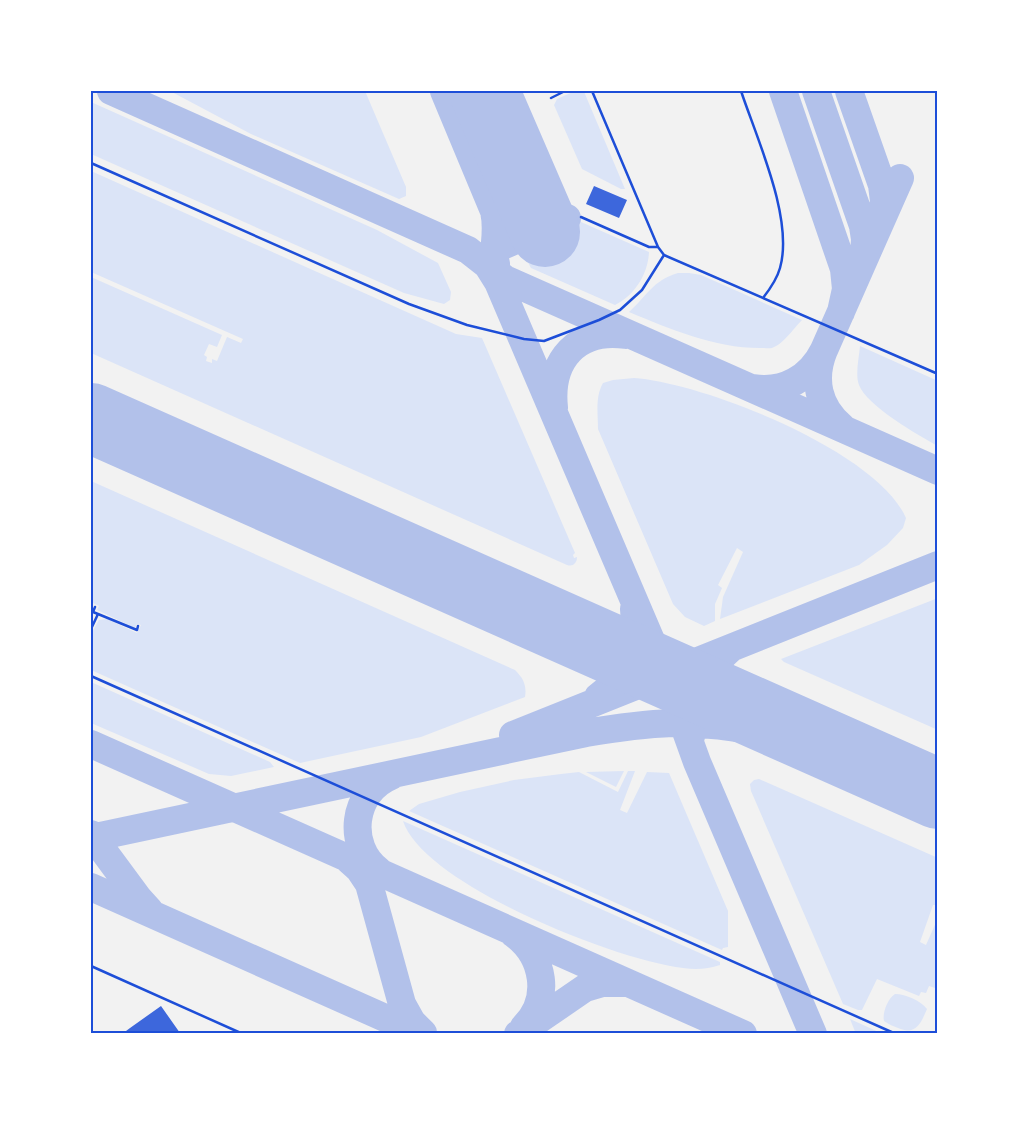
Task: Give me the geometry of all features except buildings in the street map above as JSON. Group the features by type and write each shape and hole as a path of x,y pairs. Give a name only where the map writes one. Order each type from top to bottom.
{"lane":[{"path":"551,98 565,91"},
{"path":"592,91 658,247 664,255 938,374"},
{"path":"741,91 774,187 784,244 778,275 763,298"},
{"path":"91,163 409,304 467,326 524,340 544,341 616,312 630,303 642,290 664,255"},
{"path":"581,217 649,247 658,247"},
{"path":"95,607 93,612 136,630 138,626"},
{"path":"91,629 98,614"},
{"path":"91,676 896,1034"},
{"path":"91,966 243,1034"}],"shaded area":[{"path":"170,91 365,91 406,187 406,196 399,199 251,134"},
{"path":"461,91 508,91 560,214 549,219 532,180 516,186 532,226 521,231"},
{"path":"575,91 584,91 625,189 621,189 582,169 554,105 557,99"},
{"path":"91,102 377,230 438,263 451,292 450,300 444,304 404,293 91,154"},
{"path":"91,171 456,334 482,338 575,553 573,555 574,558 577,557 575,563 567,565 91,353 91,277 222,335 217,347 209,344 204,355 207,357 206,361 212,363 212,359 217,361 227,337 241,343 243,339 91,272"},
{"path":"579,219 581,222 649,252 646,268 639,283 629,296 615,305 531,268 524,255 523,245 525,242"},
{"path":"678,273 701,275 802,320 785,339 773,348 746,347 711,342 694,337 629,312 656,284"},
{"path":"860,346 938,381 938,446 894,419 872,402 864,393 859,385 857,376"},
{"path":"634,378 665,383 743,407 785,425 826,446 861,469 889,493 906,518 903,528 887,545 859,565 720,619 723,597 743,552 737,548 718,585 722,588 715,604 715,621 704,626 685,617 673,604 598,429 598,400 603,383"},
{"path":"91,481 515,670 524,682 525,697 421,737 300,763 91,670 91,634 99,620 107,619 137,633 141,625 137,624 135,628 97,610 99,606 91,602"},
{"path":"938,598 938,730 781,659"},
{"path":"91,682 270,762 274,767 231,776 209,774 91,723"},
{"path":"624,771 616,787 586,772"},
{"path":"628,771 635,771 620,810 627,813 647,772 669,773 728,911 728,947 722,950 409,811 419,804 460,792 514,780 579,772 618,792"},
{"path":"759,779 938,858 938,905 933,905 920,942 926,945 938,918 938,989 929,986 926,993 921,992 919,996 877,979 862,1010 843,1004 751,791 750,784 754,780"},
{"path":"403,821 720,962 720,965 693,969 653,962 615,951 526,916 484,894 446,870 418,845"},
{"path":"895,994 913,998 927,1009 920,1023 914,1029 904,1030 884,1021 886,1006"},
{"path":"850,1019 883,1034 856,1034"}],"taxiway":[{"path":"111,91 468,250 505,279 938,471"},
{"path":"444,91 494,211 496,220 494,261 497,280"},
{"path":"783,91 844,269 846,289 841,312"},
{"path":"816,91 863,226 865,239 864,256"},
{"path":"849,91 882,185 884,201 882,215"},
{"path":"824,350 900,178"},
{"path":"496,264 493,250 567,218"},
{"path":"488,266 498,282 665,673 697,762 813,1034"},
{"path":"554,408 556,375 570,351 580,342 593,337 609,334 626,335"},
{"path":"753,388 775,388 795,381 804,376 824,350 818,371 820,392 827,411 842,427"},
{"path":"513,735 938,565"},
{"path":"598,697 616,679 628,658 634,634 634,609"},
{"path":"691,736 692,711 699,689 711,669 728,651"},
{"path":"91,838 586,733 640,725 699,724 749,730 798,741 871,764"},
{"path":"91,744 743,1034"},
{"path":"379,871 368,860 361,848 358,820 361,806 368,794 378,784 391,776"},
{"path":"91,834 149,910"},
{"path":"349,860 359,869 369,884 402,1004 412,1022 423,1033"},
{"path":"91,887 421,1034"},
{"path":"514,934 532,954 541,978 538,1004 533,1016 524,1027"},
{"path":"518,1034 585,988 602,983 624,983"}],"runway":[{"path":"484,91 545,232"},
{"path":"91,418 938,794"}]}
